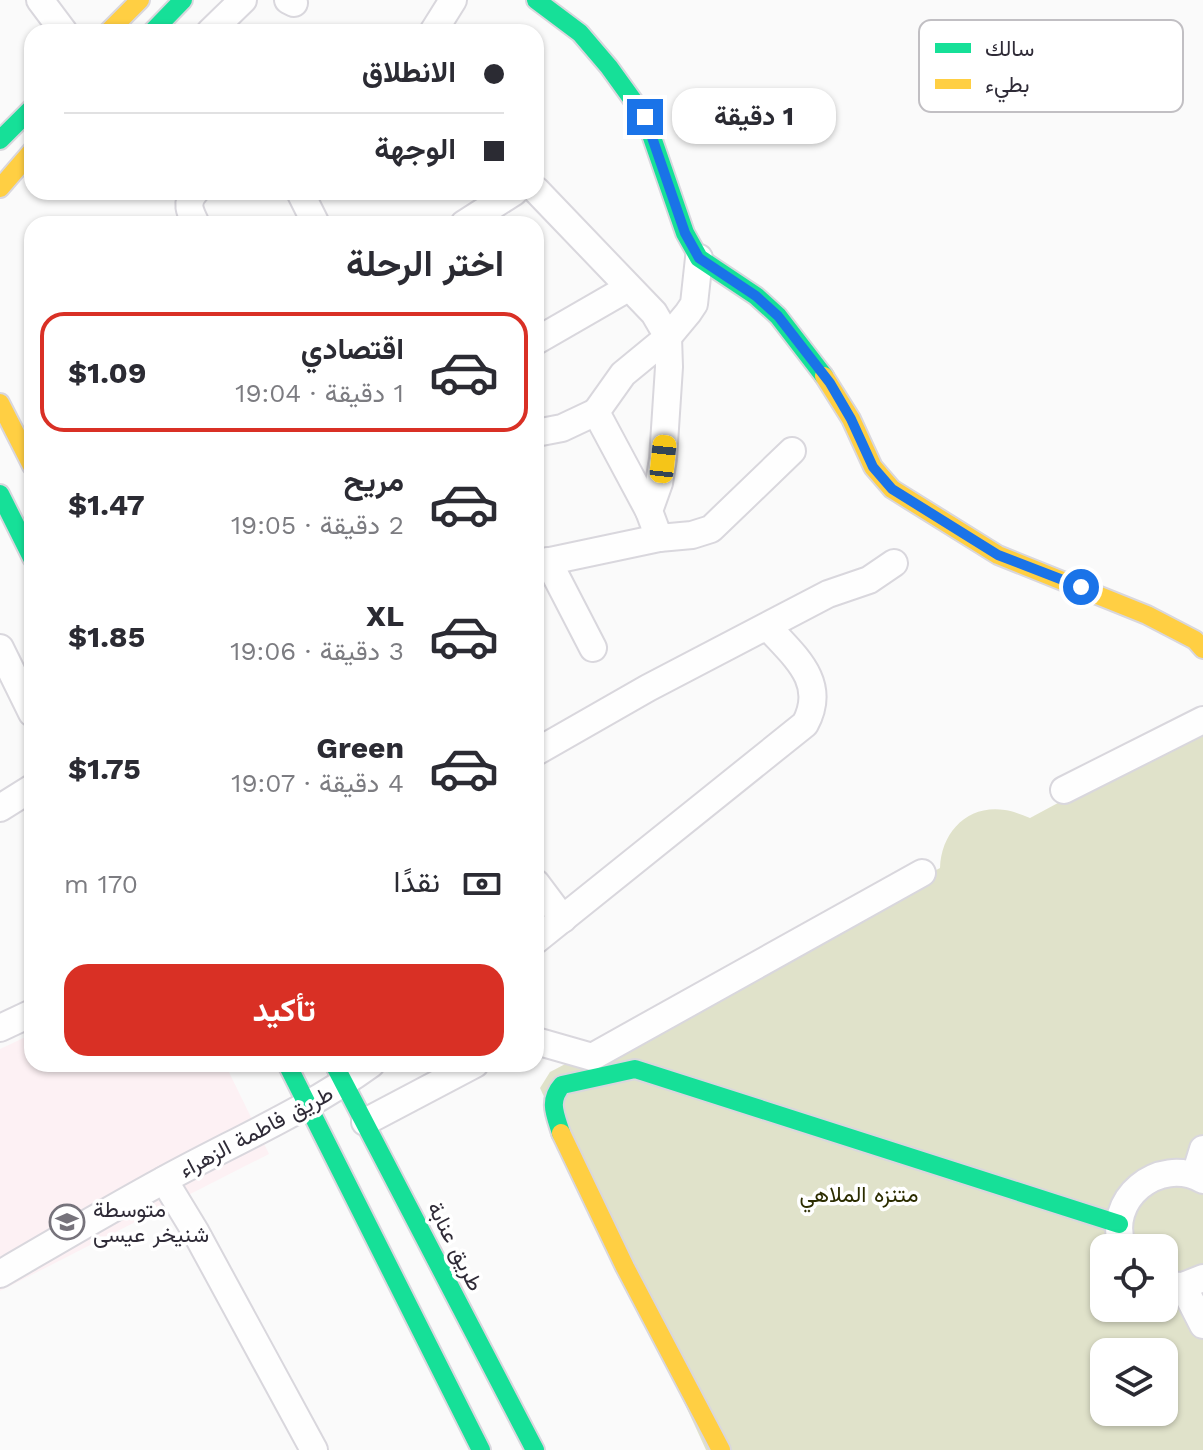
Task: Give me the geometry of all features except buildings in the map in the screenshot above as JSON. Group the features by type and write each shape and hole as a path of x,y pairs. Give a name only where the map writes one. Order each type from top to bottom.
{"main road":[{"path":"116,24 140,0"},
{"path":"164,24 183,0"},
{"path":"536,0 580,33 645,117 685,233 699,258 756,296 778,316 830,383 873,467 892,489 998,555 1147,615 1195,640 1203,649"},
{"path":"0,140 24,116"},
{"path":"0,188 24,160"},
{"path":"0,403 24,450"},
{"path":"0,494 24,542"},
{"path":"721,1450 625,1267 562,1138 552,1104 554,1094 562,1085 635,1069 1115,1234"},
{"path":"291,1072 481,1450"},
{"name":"طريق عنابة","path":"339,1074 535,1450"}],"street":[{"path":"40,0 58,24"},
{"path":"218,24 243,0"},
{"path":"438,24 453,0"},
{"path":"544,199 654,313 668,337 663,459 649,511"},
{"path":"476,216 502,200"},
{"path":"544,431 562,428 596,412 623,374 668,337 694,304 699,258"},
{"path":"544,336 628,288"},
{"path":"596,412 649,511 659,538"},
{"path":"544,563 659,538 692,535 717,526 792,451"},
{"path":"544,747 648,688 828,594 869,580 894,563"},
{"path":"544,566 593,648"},
{"path":"544,934 805,724 813,705 812,685 804,666 768,627"},
{"path":"0,648 24,697"},
{"path":"1064,790 1203,720"},
{"path":"0,808 24,793"},
{"path":"544,1043 592,1057 922,873"},
{"path":"544,894 563,919"},
{"path":"0,1028 24,1017"},
{"path":"365,1122 460,1072"},
{"name":"طريق فاطمة الزهراء","path":"0,1274 164,1180 307,1104 339,1074"},
{"path":"1121,1234 1124,1205 1135,1188 1152,1177 1175,1172 1199,1178 1203,1149"},
{"path":"164,1180 314,1450"},
{"path":"1183,1283 1203,1325"}],"shaded area":[{"name":"متوسطة شنيخر عيسى","path":"24,1038 24,1072 229,1072 269,1154 0,1291 0,1049"}],"green space":[{"name":"متنزه الملاهي","path":"1203,725 1203,1450 706,1450 540,1088 550,1072 940,868 945,843 951,832 968,816 992,809 1030,818"}],"traffic: fast":[{"path":"160,24 183,0"},
{"path":"536,0 580,33 645,117 685,233 699,258 756,296 778,316 824,376"},
{"path":"0,140 24,116"},
{"path":"0,494 24,542"},
{"path":"561,1133 554,1102 562,1085 635,1069 1119,1224"},
{"path":"291,1072 481,1450"},
{"path":"338,1072 535,1450"}],"traffic: slow":[{"path":"116,24 140,0"},
{"path":"0,188 24,160"},
{"path":"824,376 851,419 873,467 892,489 998,555 1147,615 1195,640 1203,649"},
{"path":"0,403 24,450"},
{"path":"561,1133 625,1267 721,1450"}],"place":[{"name":"متوسطة شنيخر عيسى","path":"67,1222"}],"route":[{"path":"645,117 677,213 699,258 756,296 778,316 830,383 873,467 892,489 998,555 1081,587"}]}
